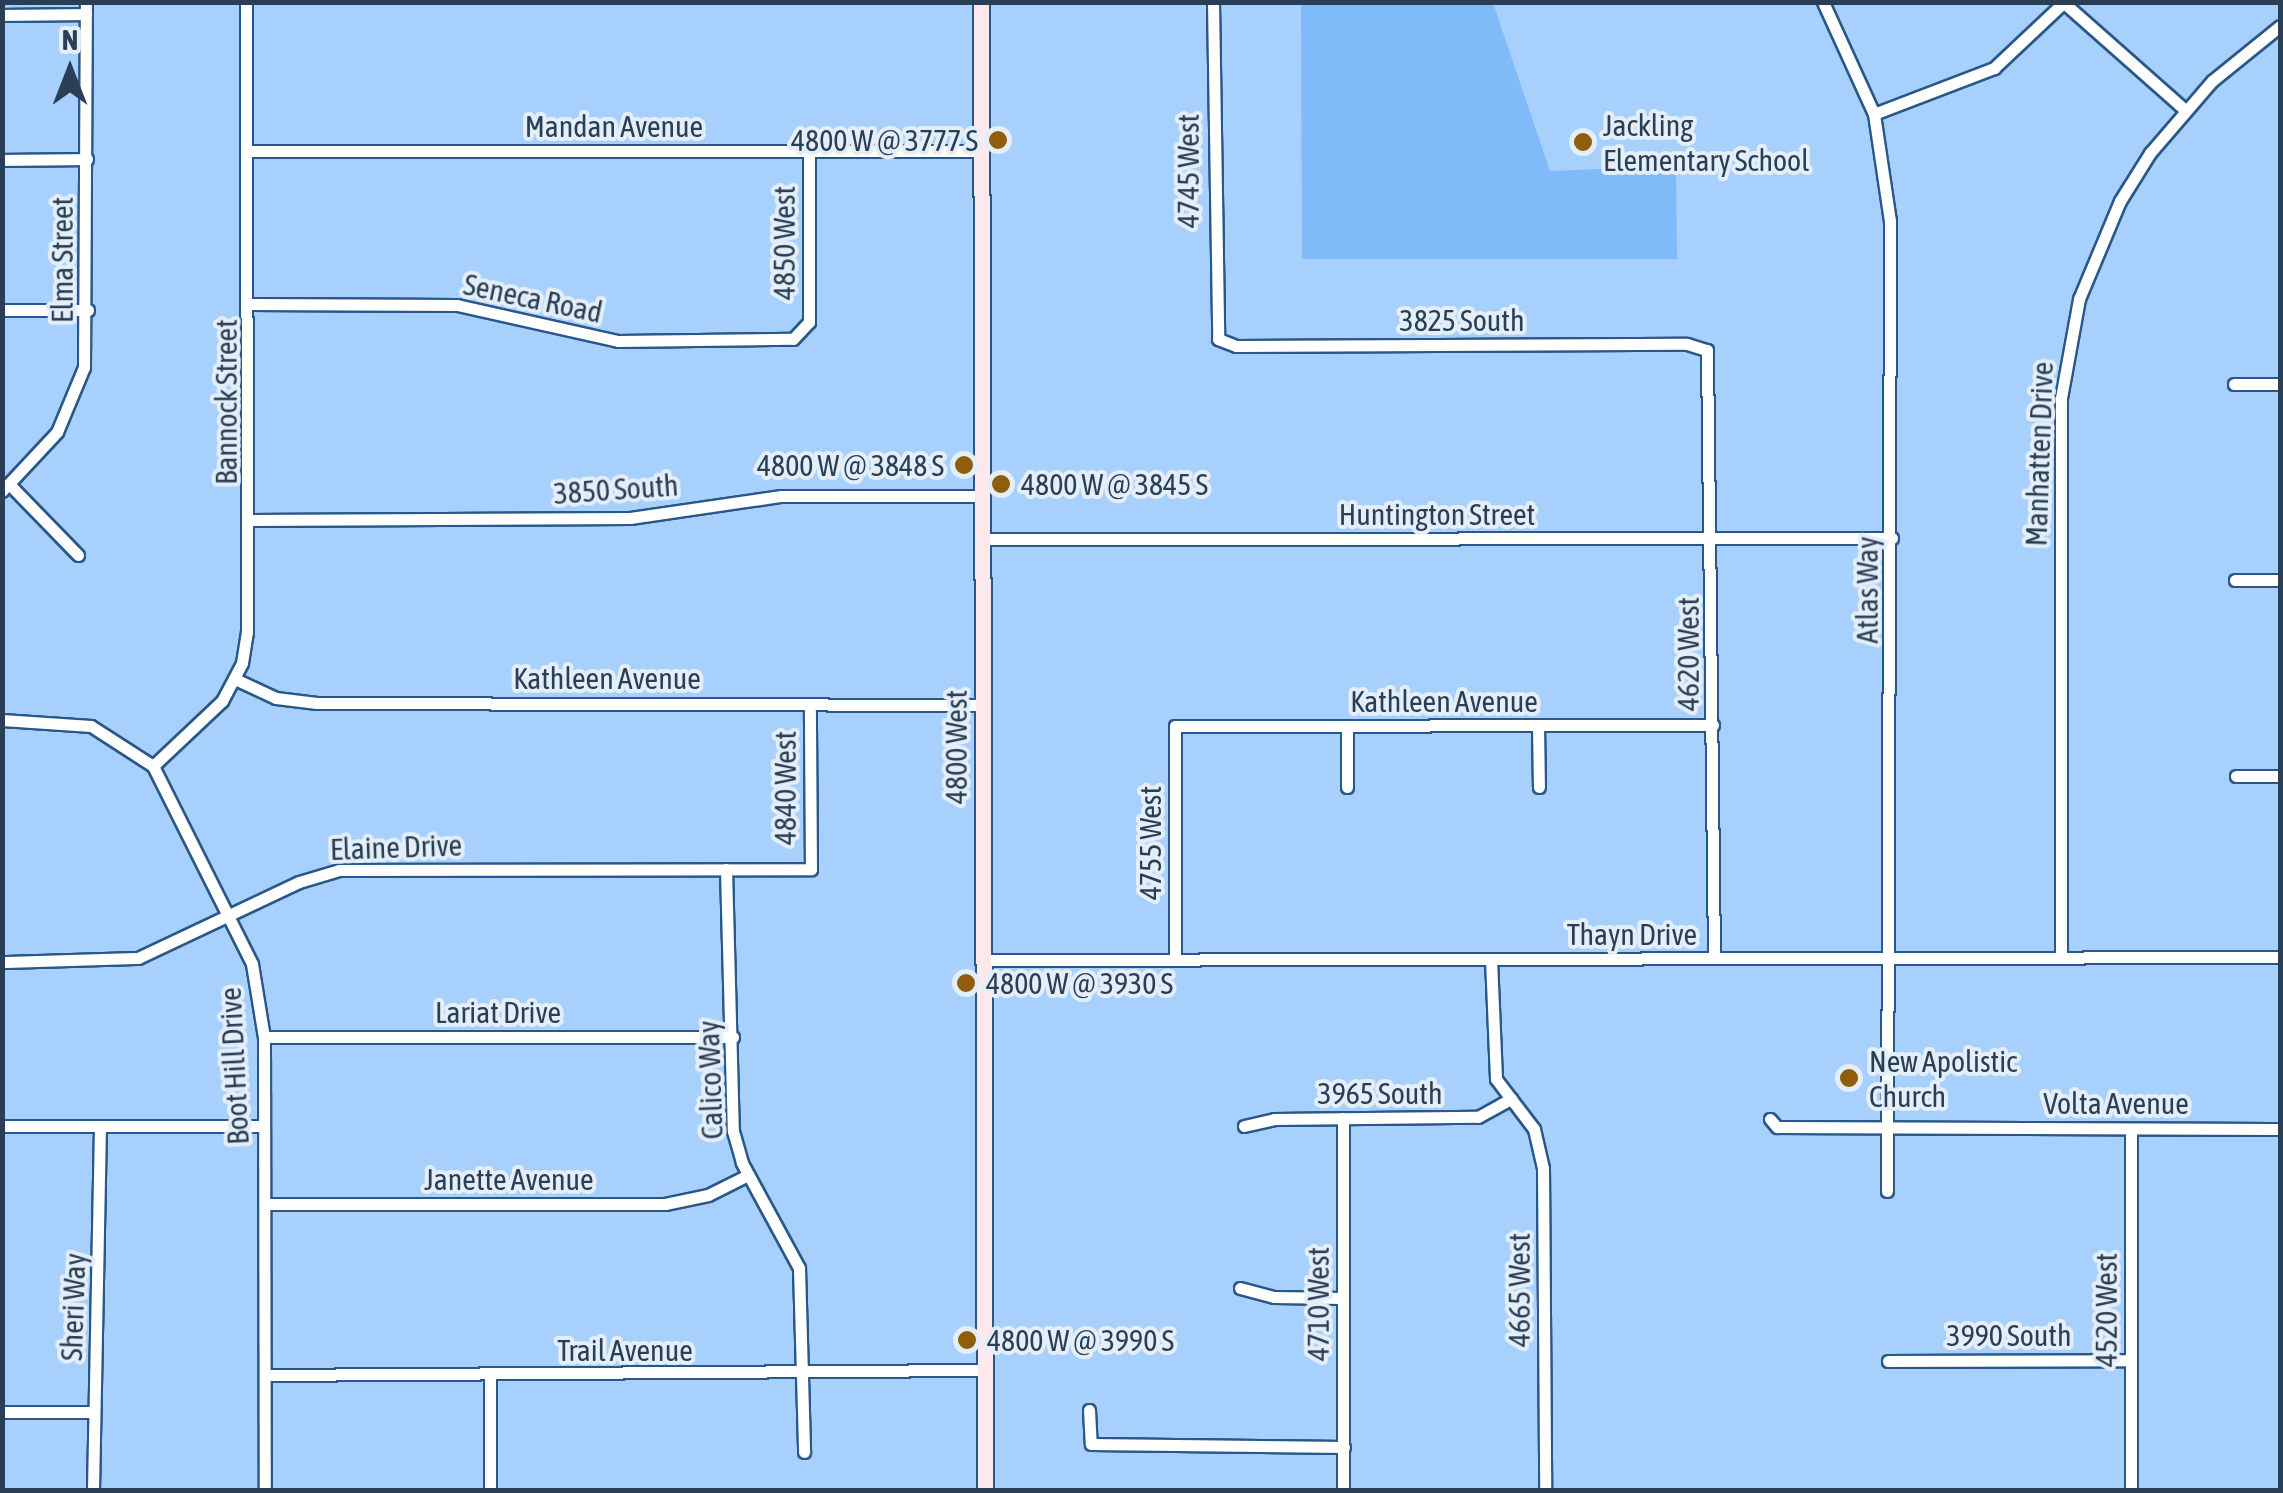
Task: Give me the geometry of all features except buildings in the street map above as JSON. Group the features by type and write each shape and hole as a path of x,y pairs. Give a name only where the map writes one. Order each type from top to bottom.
{"main road":[{"name":"4800 West","path":"981,2 985,1490"}],"street":[{"name":"Bannock Street","path":"152,766 208,718 236,679 246,632 251,520 246,2"},
{"name":"4745 West","path":"1213,2 1218,339"},
{"name":"Atlas Way","path":"1823,2 1874,114 1890,220 1892,1127 1887,1191"},
{"path":"1874,114 1994,68 2063,3 2184,110"},
{"path":"2,15 86,8"},
{"name":"Elma Street","path":"6,488 51,441 72,406 84,366 88,310 86,8"},
{"name":"Manhatten Drive","path":"2060,958 2060,398 2079,299 2097,252 2150,153 2184,110 2280,26"},
{"name":"Mandan Avenue","path":"246,151 982,151"},
{"name":"4850 West","path":"803,333 810,304 808,151"},
{"path":"2,160 87,160"},
{"name":"Seneca Road","path":"250,304 457,306 618,340 781,340 803,333"},
{"path":"2,310 88,310"},
{"name":"3825 South","path":"1218,339 1236,346 1687,344 1706,350"},
{"name":"4620 West","path":"1706,350 1712,539 1714,958"},
{"path":"2234,384 2280,384"},
{"path":"6,488 78,555"},
{"name":"3850 South","path":"251,520 630,518 780,496 982,496"},
{"name":"Huntington Street","path":"982,539 1892,538"},
{"path":"2235,580 2280,580"},
{"name":"Kathleen Avenue","path":"236,679 276,698 317,704 983,705"},
{"name":"4840 West","path":"810,706 811,869"},
{"name":"Boot Hill Drive","path":"2,720 91,726 152,766 230,916 258,982 264,1037 265,1490"},
{"name":"Kathleen Avenue","path":"1175,726 1713,725"},
{"name":"4755 West","path":"1174,960 1175,726"},
{"path":"1347,726 1348,787"},
{"path":"1538,726 1539,787"},
{"path":"2236,776 2280,776"},
{"name":"Calico Way","path":"726,869 734,1132 748,1175 800,1268 804,1452"},
{"name":"Elaine Drive","path":"2,962 127,960 339,870 811,869"},
{"name":"Thayn Drive","path":"984,960 2280,957"},
{"name":"4665 West","path":"1491,959 1493,1066 1511,1099 1534,1128 1543,1168 1545,1490"},
{"name":"Lariat Drive","path":"264,1037 732,1037"},
{"name":"3965 South","path":"1244,1126 1343,1118 1478,1118 1511,1099"},
{"name":"4710 West","path":"1343,1118 1344,1490"},
{"name":"Volta Avenue","path":"1770,1119 1777,1127 2280,1129"},
{"path":"2,1126 264,1126"},
{"name":"Sheri Way","path":"93,1490 93,1412 100,1328 100,1126"},
{"name":"4520 West","path":"2130,1129 2131,1490"},
{"name":"Janette Avenue","path":"265,1204 664,1204 708,1196 748,1175"},
{"path":"1240,1288 1268,1296 1343,1298"},
{"name":"3990 South","path":"1888,1360 2131,1360"},
{"name":"Trail Avenue","path":"265,1374 984,1370"},
{"path":"490,1374 490,1490"},
{"path":"1090,1410 1091,1444 1344,1447"},
{"path":"2,1412 93,1412"}],"shaded area":[{"path":"1301,3 1493,3 1550,171 1676,166 1677,259 1302,259"}],"place":[{"name":"4800 W @ 3777 S","path":"998,140"},
{"name":"Jackling Elementary School","path":"1583,142"},
{"name":"4800 W @ 3848 S","path":"964,465"},
{"name":"4800 W @ 3845 S","path":"1001,484"},
{"name":"4800 W @ 3930 S","path":"966,983"},
{"name":"New Apolistic Church","path":"1849,1078"},
{"name":"4800 W @ 3990 S","path":"967,1340"}]}
